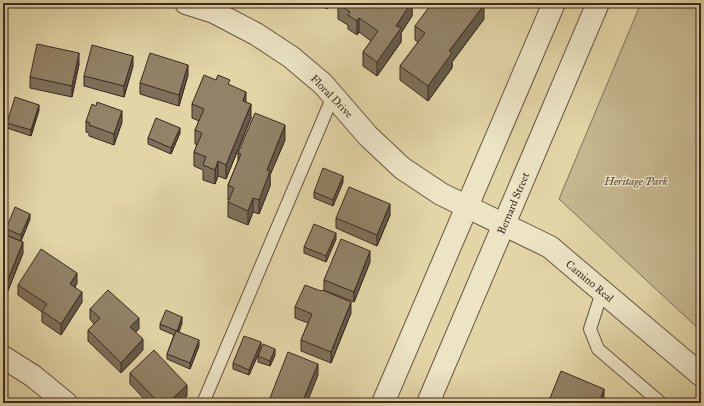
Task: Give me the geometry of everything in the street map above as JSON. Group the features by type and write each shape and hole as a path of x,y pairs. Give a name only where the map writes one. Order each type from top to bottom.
{"street":[{"name":"Floral Drive","path":"186,3 214,12 256,34 291,57 323,84 368,136 402,168 441,194 467,207"},
{"path":"383,403 554,3"},
{"name":"Bernard Street","path":"428,403 598,3"},
{"name":"Camino Real","path":"467,207 550,247 701,375"},
{"path":"3,358 33,376 65,403"}],"lane":[{"path":"203,403 333,96"},
{"path":"602,292 590,329 598,349 661,403"}],"green space":[{"name":"Heritage Park","path":"641,3 701,3 701,331 559,199"}],"building":[{"path":"411,3 396,26 401,28 377,62 363,52 378,31 359,18 357,21 348,15 350,12 338,4"},
{"path":"432,3 438,3 442,6 444,3 482,3 484,5 449,51 452,53 428,86 400,66 425,33 415,26"},
{"path":"37,44 79,53 72,86 30,77"},
{"path":"92,45 133,56 124,86 84,76"},
{"path":"150,53 188,65 179,95 140,83"},
{"path":"3,59 6,60 3,67"},
{"path":"204,75 216,80 218,75 230,80 228,84 246,92 243,101 251,104 226,165 218,161 215,170 203,165 206,157 194,152 202,133 195,130 204,109 192,104"},
{"path":"15,97 39,105 31,130 7,123"},
{"path":"97,102 122,111 114,134 89,125 90,123 86,121 92,104 96,106"},
{"path":"255,113 285,125 267,170 270,171 259,200 253,198 248,211 228,202 234,188 228,185 241,154 238,153"},
{"path":"156,118 180,128 171,148 148,138"},
{"path":"323,168 343,176 333,200 314,192"},
{"path":"349,187 390,204 377,235 336,218"},
{"path":"15,207 30,214 21,235 6,229"},
{"path":"314,224 336,233 326,256 304,247"},
{"path":"3,234 23,242 7,282 3,280"},
{"path":"341,239 370,251 354,292 324,280"},
{"path":"41,249 77,273 70,284 82,292 61,324 42,311 47,304 18,285"},
{"path":"305,285 321,291 322,290 351,302 331,352 301,340 312,314 295,307"},
{"path":"108,290 139,318 130,327 143,339 121,363 88,330 100,318 90,309"},
{"path":"166,310 182,317 177,331 160,324"},
{"path":"176,331 199,340 190,363 167,354"},
{"path":"244,336 261,342 249,370 233,363"},
{"path":"263,344 275,349 270,361 258,356"},
{"path":"154,350 187,385 168,403 159,403 130,373"},
{"path":"288,352 318,364 302,403 268,403"},
{"path":"561,371 604,389 599,403 548,403"}]}
